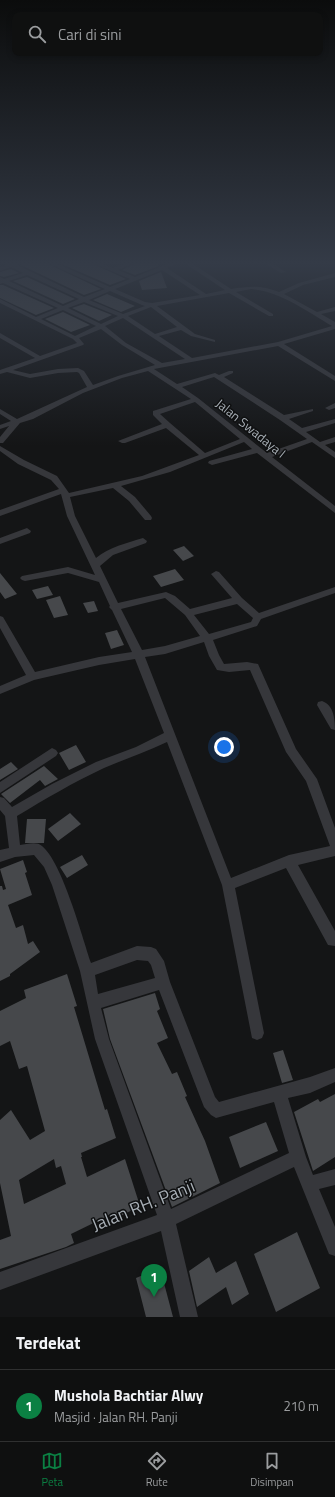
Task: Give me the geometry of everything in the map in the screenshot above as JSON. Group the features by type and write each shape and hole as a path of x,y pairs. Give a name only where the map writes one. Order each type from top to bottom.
{"street":[{"path":"3,371 81,344 75,338 45,323"},
{"path":"96,323 124,344 161,365"},
{"path":"75,338 107,323"},
{"path":"135,323 190,359"},
{"path":"176,323 193,335 213,341"},
{"path":"0,427 17,422 64,399 120,377 161,365 279,344 335,326"},
{"path":"154,336 182,328"},
{"path":"0,335 41,359"},
{"path":"279,344 335,379"},
{"name":"Jalan Swadaya I","path":"150,369 196,399 335,510"},
{"path":"3,371 30,376 58,371 78,370 82,372 85,381 91,388"},
{"path":"219,377 231,372"},
{"path":"176,386 215,375 283,418 311,440 335,456"},
{"path":"196,399 156,414 203,455"},
{"path":"283,418 311,410"},
{"path":"0,411 17,422"},
{"path":"301,431 335,421"},
{"path":"0,441 17,422"},
{"path":"122,441 167,425"},
{"path":"0,513 65,493 116,486 157,474 245,439"},
{"path":"319,445 335,439"},
{"path":"267,456 311,440"},
{"path":"0,448 21,462 54,478 65,493 71,516 114,607 139,655 228,885 257,1033"},
{"path":"212,463 258,450"},
{"path":"116,486 132,499 148,518"},
{"path":"0,541 27,531"},
{"path":"95,566 100,559 110,552 143,542"},
{"path":"25,578 68,570 102,580"},
{"path":"216,574 239,600 258,618"},
{"path":"0,690 32,677 99,661 139,655 207,638 254,624 258,618 335,590"},
{"path":"114,607 166,595 172,598 188,613 207,638 214,656 221,668 249,666 254,668 292,752 311,779 335,844"},
{"path":"188,613 239,600"},
{"path":"0,619 32,677"},
{"path":"322,705 335,726"},
{"path":"11,814 56,787 100,765 140,750 170,735"},
{"path":"0,788 52,753"},
{"path":"0,802 11,814 15,851"},
{"path":"0,856 15,851 37,850 48,863 60,890 87,971 102,1039 166,1220 189,1317"},
{"path":"228,885 289,861 335,850"},
{"path":"289,861 333,940"},
{"path":"87,971 137,953 151,954 157,961 163,982 209,1102 216,1110 279,1092 310,1085 335,1075"},
{"path":"93,1003 163,982"},
{"path":"279,1092 298,1157 335,1248"},
{"name":"Jalan RH. Panji","path":"0,1281 166,1220 298,1157"},
{"path":"308,1184 335,1176"}],"building":[{"path":"54,323 87,323 90,325 71,332"},
{"path":"184,546 194,556 183,561 173,550"},
{"path":"175,569 184,580 161,587 153,576"},
{"path":"0,573 17,594 5,599 0,592"},
{"path":"48,586 53,595 37,599 32,590"},
{"path":"60,596 68,615 54,618 46,600"},
{"path":"94,601 98,611 88,613 83,603"},
{"path":"117,630 124,645 111,649 105,633"},
{"path":"76,745 86,762 69,770 59,753"},
{"path":"11,762 18,769 0,780 0,769"},
{"path":"44,766 58,779 45,786 40,780 10,803 1,794"},
{"path":"70,813 81,824 58,841 48,829"},
{"path":"27,819 46,819 44,843 25,843"},
{"path":"82,855 88,865 67,878 60,867"},
{"path":"23,860 27,872 25,873 32,895 8,905 16,928 23,925 28,944 33,941 40,952 10,974 10,976 0,981 0,886 2,886 3,890 6,889 0,869"},
{"path":"67,974 77,1006 74,1007 105,1110 107,1109 116,1138 81,1153 87,1177 125,1159 140,1206 113,1220 112,1214 71,1234 74,1243 66,1247 0,1269 0,1240 11,1236 0,1183 0,1120 11,1110 30,1140 45,1131 27,1066 19,1069 10,1041 0,1046 0,1011 26,998 24,990","holes":["54,1159 56,1168 61,1166 66,1184 24,1204 19,1180"]},
{"path":"155,993 160,1009 157,1011 168,1038 157,1043 172,1074 177,1072 187,1096 185,1097 205,1141 220,1183 172,1207 110,1039 103,1009"},
{"path":"283,1050 293,1080 282,1083 273,1053"},
{"path":"335,1094 335,1157 313,1171 294,1112 318,1099 320,1102"},
{"path":"266,1122 278,1151 240,1168 229,1137"},
{"path":"297,1232 320,1288 276,1312 254,1254"},
{"path":"209,1257 216,1273 236,1261 249,1294 232,1305 226,1287 197,1307 189,1271"},
{"path":"160,1268 173,1317 146,1317 136,1278"}],"place":[{"name":"Mushola Bachtiar Alwy","path":"154,1297"}]}
